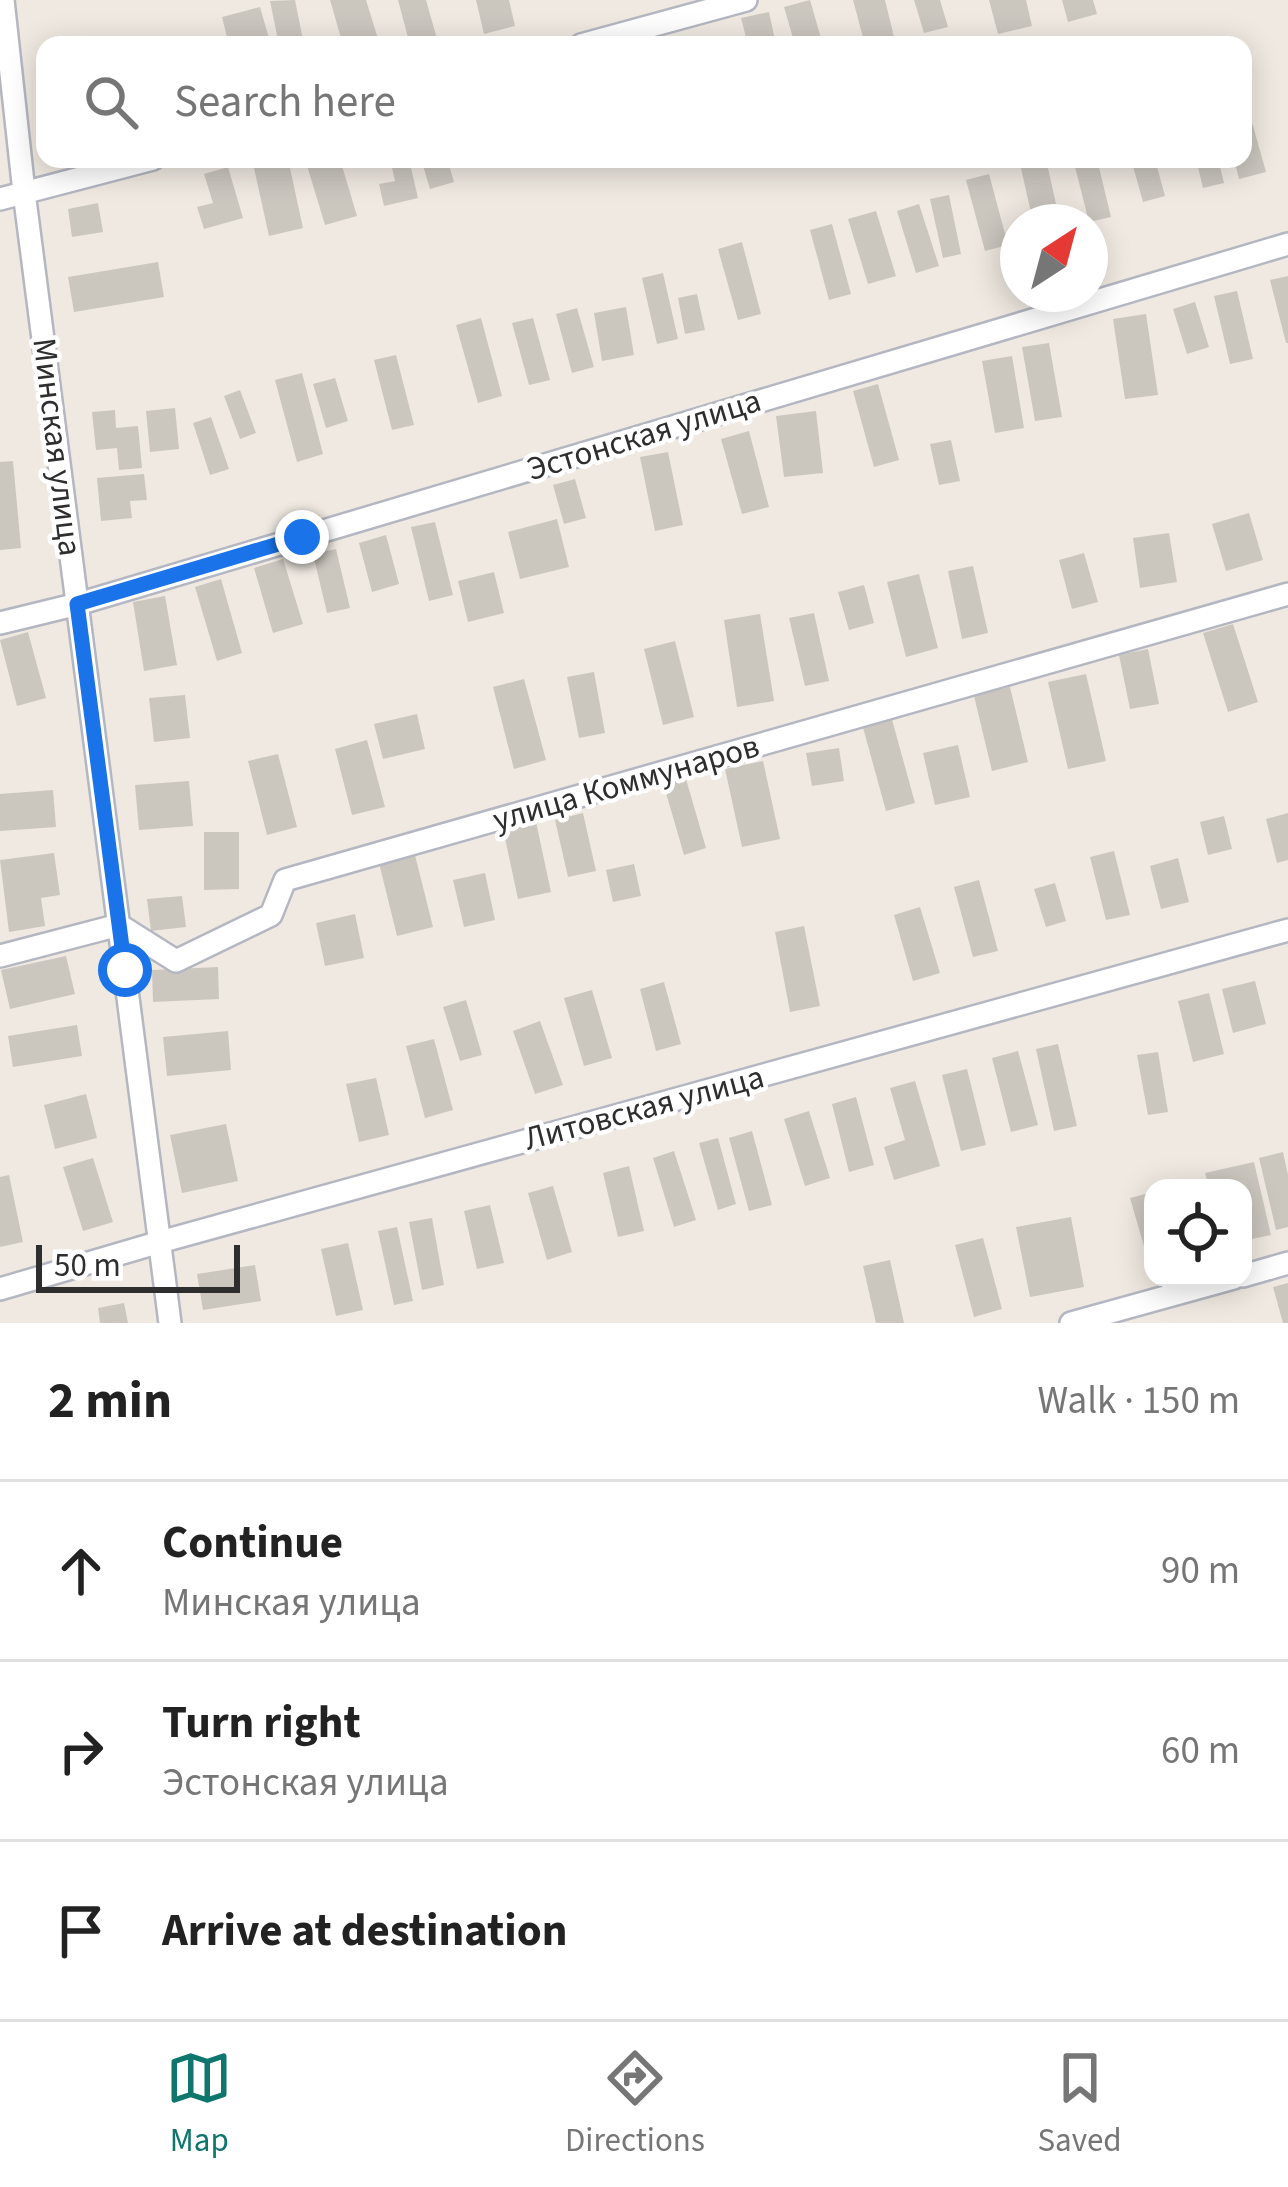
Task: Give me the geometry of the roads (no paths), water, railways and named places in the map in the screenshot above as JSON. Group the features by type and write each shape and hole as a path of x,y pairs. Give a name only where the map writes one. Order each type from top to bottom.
{"street":[{"name":"Минская улица","path":"3,0 170,1323"},
{"path":"614,36 746,0"},
{"path":"0,199 118,168"},
{"name":"Эстонская улица","path":"0,623 1288,244"},
{"name":"улица Коммунаров","path":"119,925 176,961 272,916 285,880 1288,594"},
{"path":"0,956 119,925"},
{"name":"Литовская улица","path":"0,1289 1288,929"},
{"path":"1252,1273 1288,1263"},
{"path":"1071,1323 1201,1287"}]}
